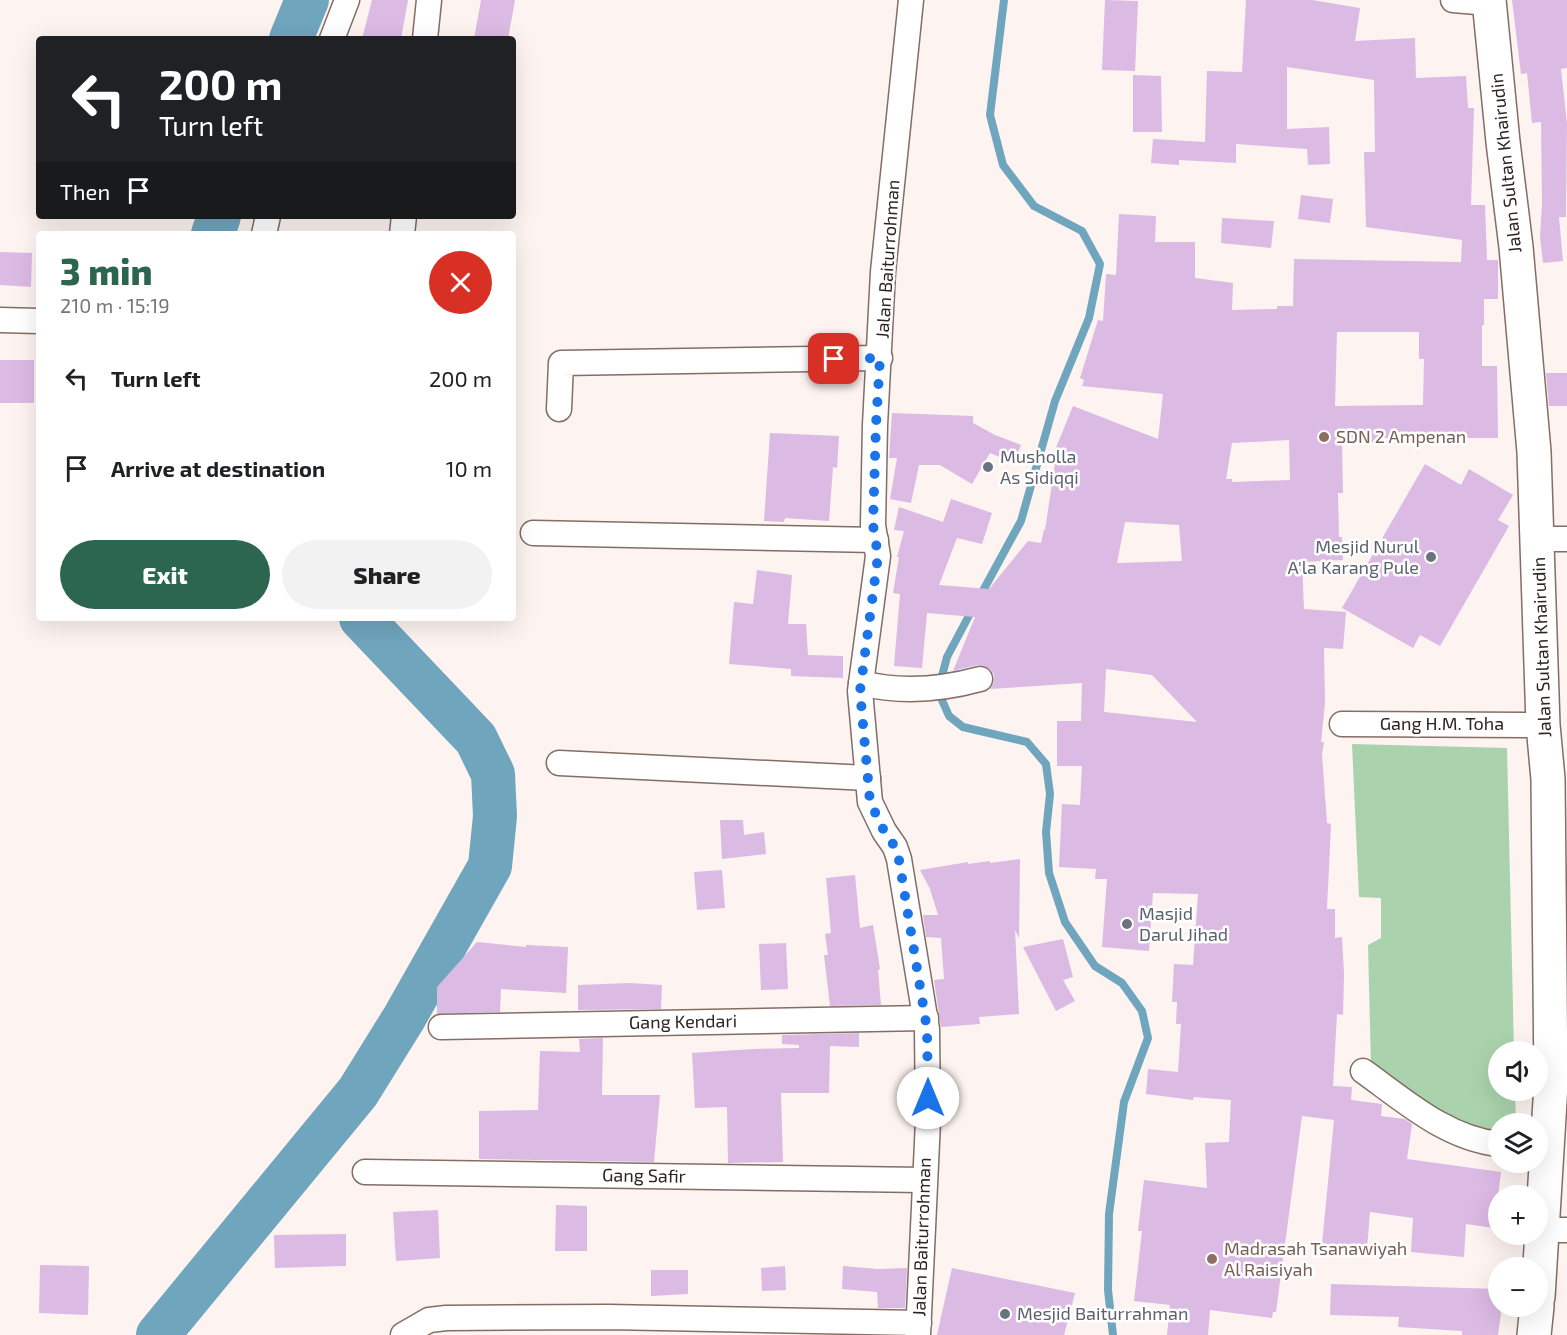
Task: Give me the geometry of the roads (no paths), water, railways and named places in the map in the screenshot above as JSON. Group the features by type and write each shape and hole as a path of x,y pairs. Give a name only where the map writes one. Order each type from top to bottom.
{"main road":[{"name":"Jalan Sultan Khairudin","path":"1489,1 1526,350 1536,487 1553,539 1544,725 1557,778 1551,1084 1548,1113"},
{"name":"Jalan Sultan Khairudin","path":"1546,1173 1554,1230 1548,1257"},
{"path":"1534,1335 1536,1317"}],"street":[{"path":"333,36 347,0"},
{"path":"425,36 429,0"},
{"name":"Jalan Baiturrohman","path":"911,0 883,272 873,525 878,556 861,683 870,802 884,831 895,847 899,860 926,1018 928,1121 918,1329"},
{"path":"1453,0 1489,1"},
{"path":"0,320 36,321"},
{"path":"559,409 561,363 880,358"},
{"path":"533,533 876,540"},
{"path":"861,683 879,688 904,690 939,688 980,679"},
{"name":"Gang H.M. Toha","path":"1342,724 1544,725"},
{"path":"559,763 868,778"},
{"name":"Gang Kendari","path":"441,1027 926,1018"},
{"path":"1363,1071 1420,1112 1453,1132 1488,1143"},
{"name":"Gang Safir","path":"365,1172 924,1180"},
{"path":"403,1335 429,1320 447,1318 608,1317 918,1329"}],"waterway":[{"path":"292,36 307,0"},
{"path":"979,598 1021,521 1055,401 1089,318 1100,264 1082,231 1034,206 1003,165 990,115 1004,0"},
{"path":"214,231 218,219"},
{"path":"973,608 947,657 938,691 949,716 963,727 1027,742 1046,764 1050,794 1046,832 1049,873 1065,922 1095,966 1122,983 1142,1011 1148,1038 1124,1102 1109,1214 1108,1290 1113,1335"},
{"path":"158,1335 358,1092 404,1018 490,866 495,816 493,774 476,739 364,621"}],"place":[{"name":"SDN 2 Ampenan","path":"1324,437"},
{"name":"Musholla As Sidiqqi","path":"988,467"},
{"name":"Mesjid Nurul A'la Karang Pule","path":"1431,557"},
{"name":"Masjid Darul Jihad","path":"1127,924"},
{"name":"Madrasah Tsanawiyah Al Raisiyah","path":"1212,1259"},
{"name":"Mesjid Baiturrahman","path":"1005,1314"}]}
